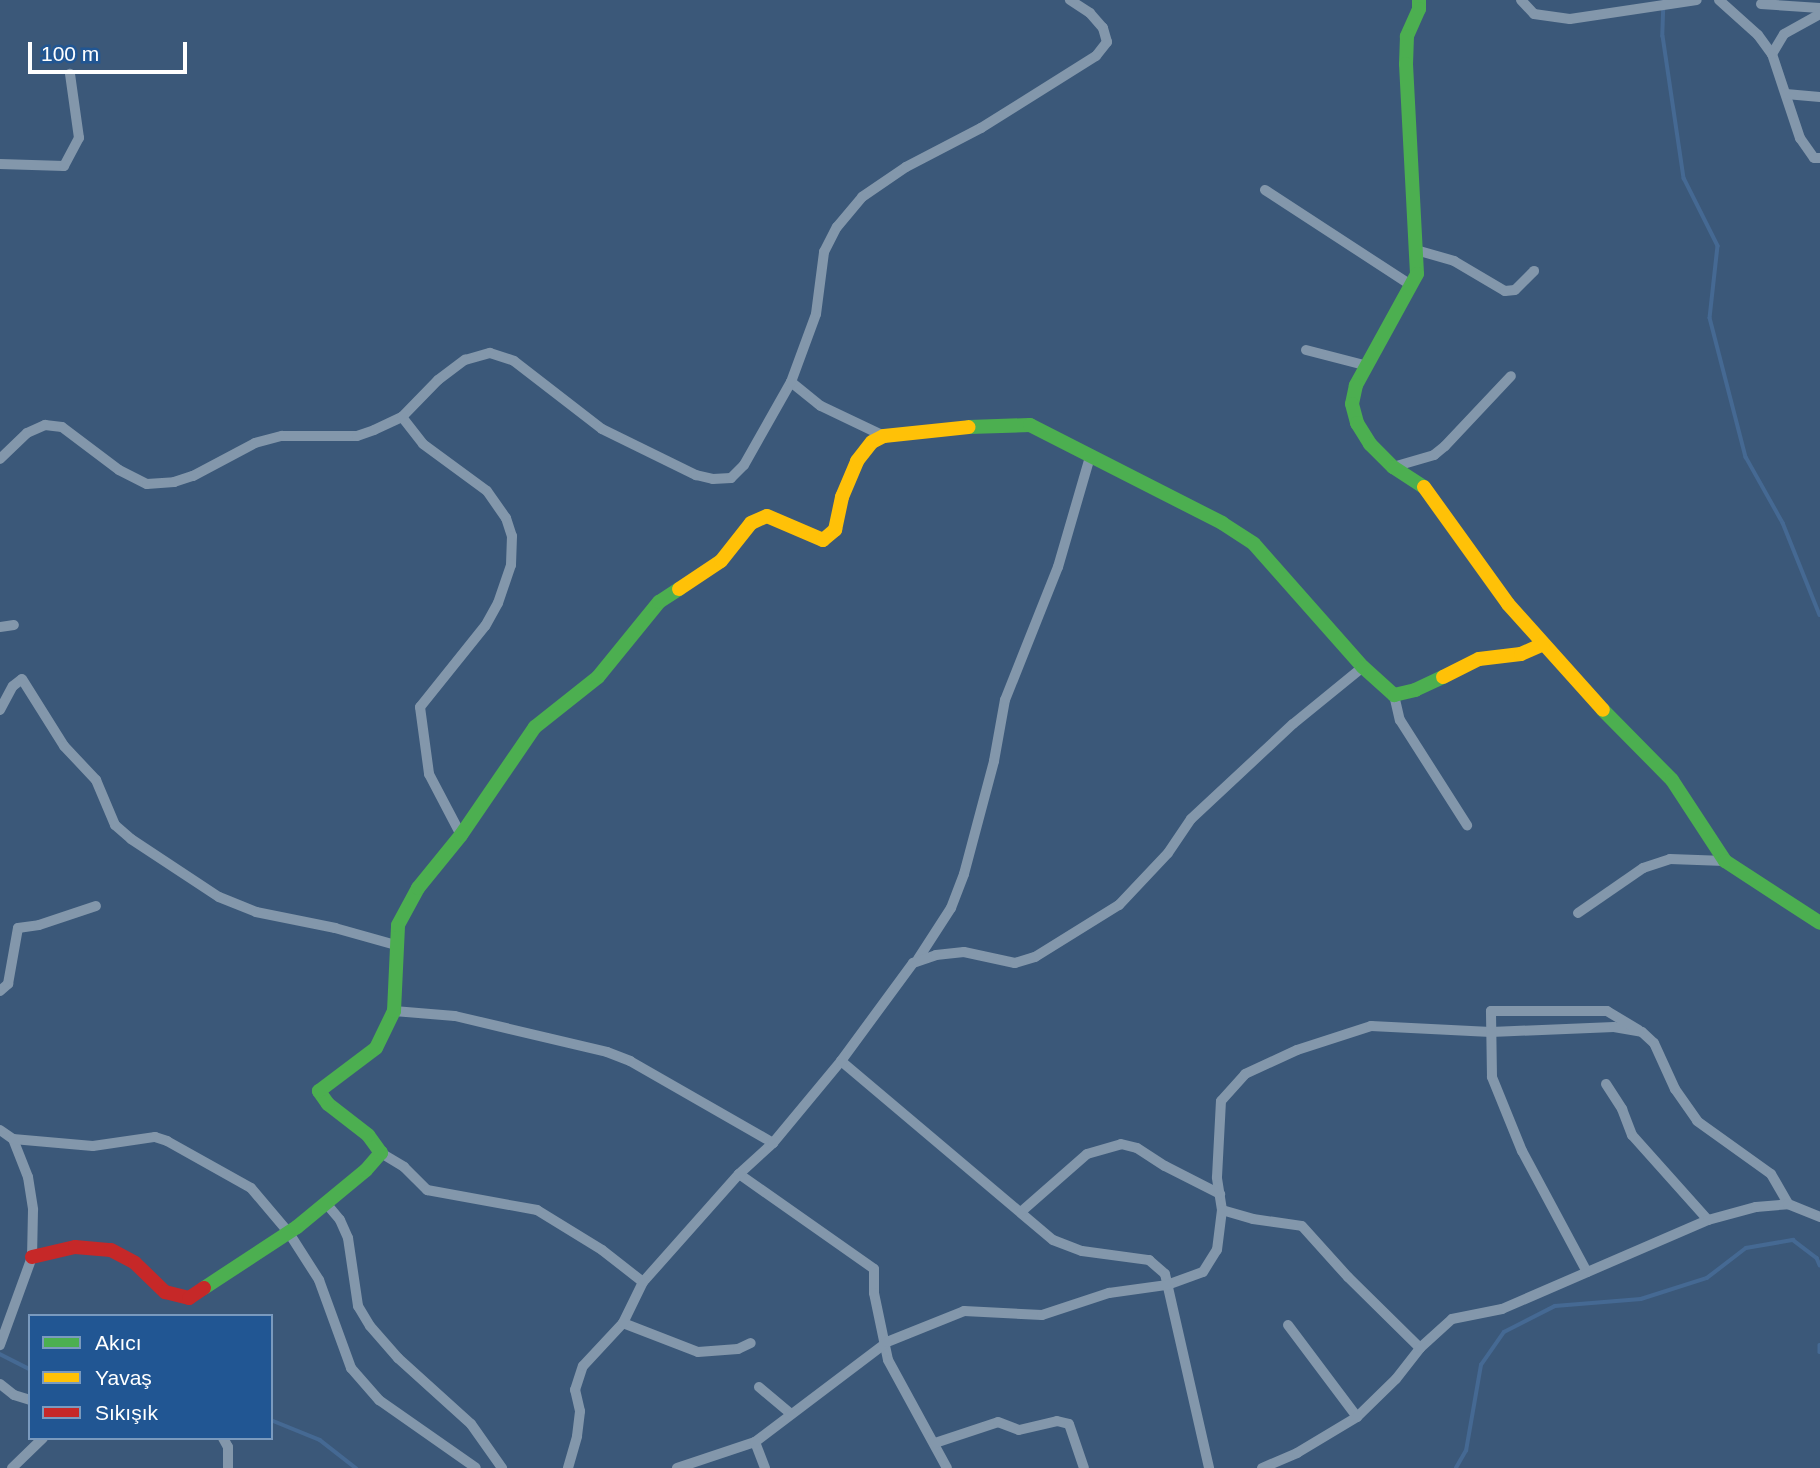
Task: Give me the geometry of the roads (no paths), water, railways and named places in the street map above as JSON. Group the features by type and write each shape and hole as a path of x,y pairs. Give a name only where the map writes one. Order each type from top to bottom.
{"street":[{"path":"0,459 27,433 45,425 62,427 120,470 147,484 174,482 193,476 255,443 282,436 357,436 402,416 465,360 490,353 514,361 602,429 696,475 713,479 731,478 744,465 791,382 816,314 824,252 837,227 862,197 906,167 981,128 1096,56 1107,41 1103,28 1097,20 1070,0"},
{"path":"1419,0 1419,9 1407,36 1406,64 1417,274 1364,365 1352,404 1355,414 1370,444 1393,467 1423,486 1508,604 1672,780 1725,861 1820,923"},
{"path":"1521,0 1534,14 1552,19 1694,0"},
{"path":"1719,0 1758,35 1772,54 1800,138 1814,158 1820,159"},
{"path":"1761,4 1820,8"},
{"path":"1772,54 1784,34 1820,14"},
{"path":"0,164 64,166 79,138 70,74"},
{"path":"1786,94 1820,97"},
{"path":"1265,190 1411,285"},
{"path":"1416,250 1454,261 1505,291 1516,290 1534,271"},
{"path":"1306,350 1364,365"},
{"path":"1393,467 1434,455 1511,376"},
{"path":"791,382 821,406 884,436"},
{"path":"402,416 423,444 487,491 506,518 512,536 511,565 498,604 485,626 420,707 429,774 461,835"},
{"path":"643,1282 602,1250 537,1210 427,1190 404,1167 382,1153 368,1135 328,1104 319,1091 376,1048 394,1011 398,925 418,888 461,835 535,727 598,677 659,602 721,561 751,523 767,516 823,540 835,530 842,497 857,461 872,442 884,436 944,428 1030,425 1222,523 1254,544 1363,667 1395,695 1400,720 1467,825"},
{"path":"568,1468 577,1436 580,1410 576,1390 583,1366 623,1323 643,1282 739,1174 773,1143 841,1061 884,1006 901,976 918,959 951,908 964,874 994,761 1005,700 1058,567 1090,457"},
{"path":"0,627 15,625"},
{"path":"1395,695 1415,690 1479,659 1521,654 1543,644"},
{"path":"918,959 964,952 1015,963 1035,957 1119,905 1168,853 1191,819 1293,724 1363,667"},
{"path":"0,710 13,686 22,679 64,746 96,780 115,825 131,839 219,897 256,912 335,928 396,945"},
{"path":"1578,913 1643,868 1670,859 1725,861"},
{"path":"0,990 8,984 18,928 39,925 96,906"},
{"path":"394,1011 455,1016 607,1052 631,1061 773,1143"},
{"path":"1587,1272 1509,1122 1492,1077 1491,1011 1607,1011 1642,1032 1654,1042 1675,1089 1697,1121 1771,1174 1788,1204"},
{"path":"677,1468 755,1442 887,1342 964,1311 1042,1315 1109,1293 1167,1285 1203,1272 1217,1250 1223,1210 1217,1177 1221,1101 1245,1074 1297,1050 1371,1026 1491,1032 1614,1027 1642,1032"},
{"path":"841,1061 1022,1210 1054,1240 1082,1251 1149,1260 1165,1274 1209,1468"},
{"path":"1606,1084 1622,1109 1632,1135 1708,1220"},
{"path":"0,1130 13,1139 93,1146 155,1137 167,1140 251,1188 289,1233 319,1280 351,1368 379,1400 476,1468"},
{"path":"0,1344 33,1256 33,1210 28,1177 13,1139"},
{"path":"1022,1210 1087,1154 1121,1144 1137,1148 1164,1166 1220,1194"},
{"path":"33,1256 75,1247 111,1250 135,1263 165,1293 190,1298 289,1233 366,1170 382,1153"},
{"path":"739,1174 874,1269 874,1293 887,1342 888,1360 947,1468"},
{"path":"326,1202 340,1220 348,1238 358,1306 370,1326 398,1358 471,1424 502,1468"},
{"path":"1262,1468 1297,1453 1357,1417 1396,1379 1420,1348 1452,1319 1502,1309 1708,1220 1756,1207 1788,1204 1820,1217"},
{"path":"1223,1210 1253,1219 1302,1226 1348,1277 1420,1348"},
{"path":"623,1323 698,1352 738,1349 751,1343"},
{"path":"1288,1325 1357,1417"},
{"path":"0,1384 14,1395 28,1399"},
{"path":"759,1387 790,1413"},
{"path":"935,1443 998,1422 1019,1430 1057,1421 1069,1424 1084,1468"},
{"path":"12,1468 41,1440"},
{"path":"224,1440 228,1447 228,1468"},
{"path":"755,1442 765,1468"}],"waterway":[{"path":"1664,0 1663,36 1684,178 1718,246 1710,318 1746,457 1783,523 1820,615"},
{"path":"1456,1468 1466,1451 1481,1365 1504,1332 1555,1306 1641,1299 1707,1278 1746,1248 1793,1240 1817,1258 1820,1265"},
{"path":"1820,1345 1820,1352"},
{"path":"0,1354 28,1368"},
{"path":"273,1421 320,1440 356,1468"}]}
